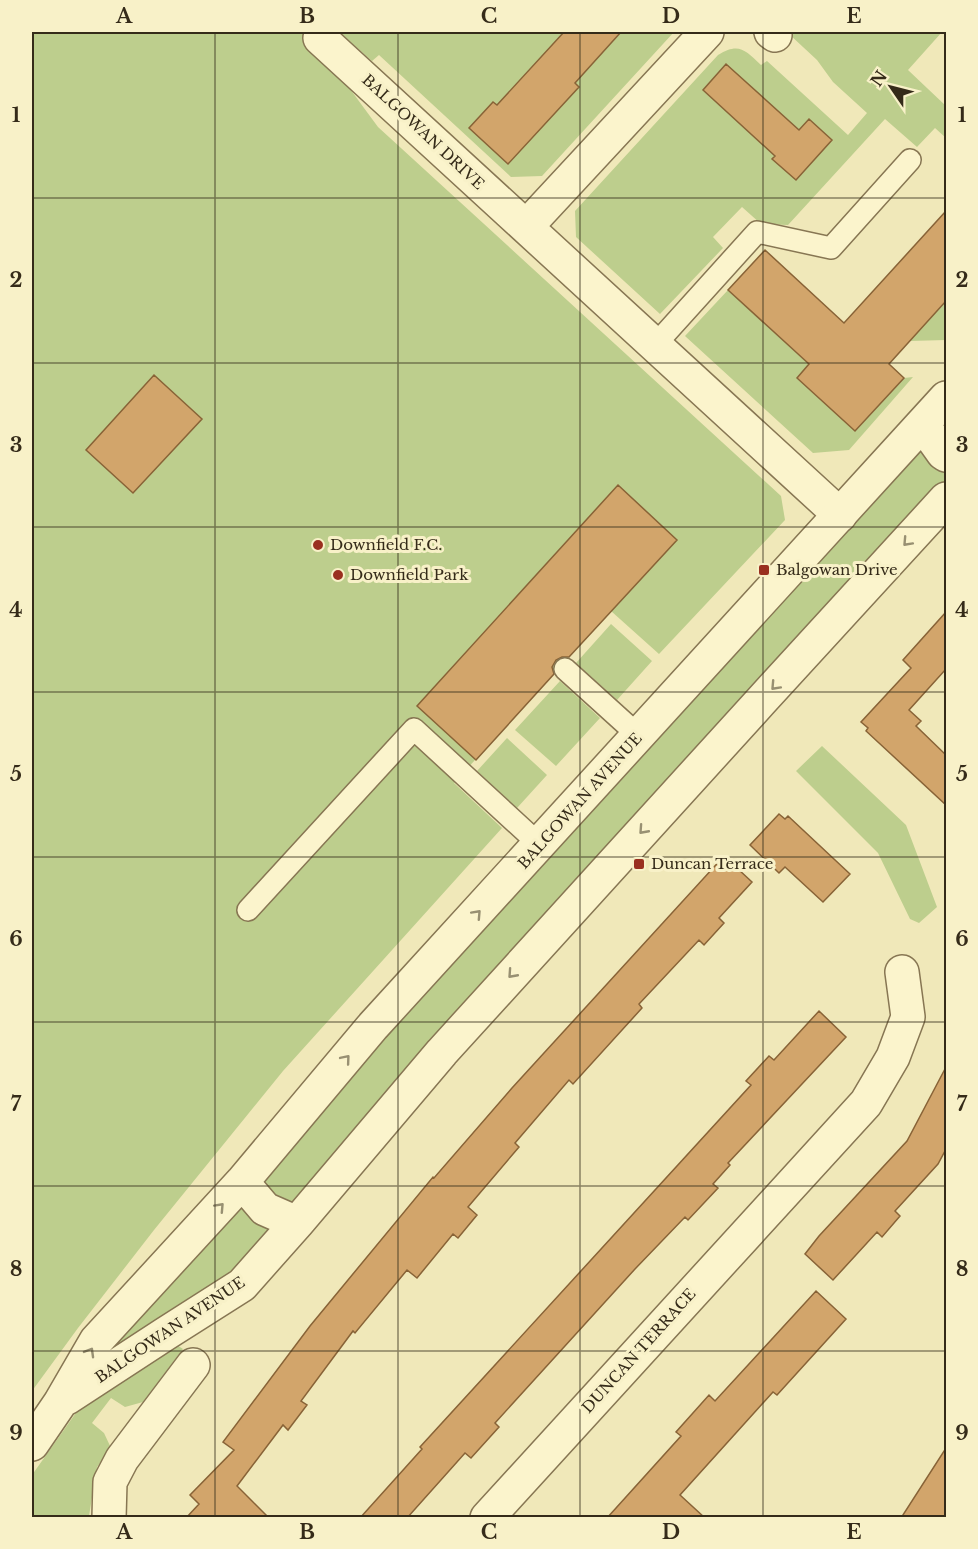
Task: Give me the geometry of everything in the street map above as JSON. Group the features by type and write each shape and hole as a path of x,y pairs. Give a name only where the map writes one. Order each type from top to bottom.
{"street":[{"path":"526,227 707,32"},
{"name":"BALGOWAN DRIVE","path":"320,38 840,515"},
{"name":"BALGOWAN AVENUE","path":"32,1444 96,1341 242,1182 374,1026 924,425 946,398"},
{"path":"924,425 946,455"},
{"name":"BALGOWAN AVENUE","path":"60,1402 243,1285 442,1052 738,725 946,500"},
{"name":"DUNCAN TERRACE","path":"487,1518 866,1103 893,1057 908,1017 902,972"},
{"path":"242,1182 265,1209 297,1223"},
{"path":"109,1518 110,1482 122,1459 193,1365"}],"lane":[{"path":"655,345 757,232 831,248 910,160"},
{"path":"565,669 639,736"},
{"path":"248,910 414,729 540,845"}],"green space":[{"name":"Downfield Park","path":"32,32 308,32 378,127 781,496 785,520 659,654 611,611 454,783 502,828 283,1071 154,1230 32,1391"},
{"path":"339,32 674,32 542,176 511,177 379,55 372,61"},
{"path":"791,32 942,32 908,70 946,106 946,138 935,128 917,147 885,119 788,225 761,224 742,207 713,237 723,248 660,314 576,237 575,211 718,55 731,49 737,48 746,52 761,65 767,61 848,135 867,113 833,82 817,60 789,34"},
{"path":"728,290 809,364 797,378 855,431 904,378 913,377 849,450 813,453 685,336"},
{"path":"946,301 946,340 909,341"},
{"path":"922,442 946,470 946,485 310,1193 287,1206 272,1200 262,1183 271,1162"},
{"path":"611,624 652,661 617,700 576,663"},
{"path":"560,681 600,718 556,766 515,730"},
{"path":"507,738 547,775 517,808 477,771"},
{"path":"822,746 906,825 937,907 919,923 910,919 878,853 796,771"},
{"path":"241,1203 254,1222 277,1232 237,1276 119,1350 110,1342"},
{"path":"169,1340 183,1349 143,1402 125,1407 111,1398 92,1423 104,1433 111,1448 97,1467 89,1516 86,1518 32,1518 32,1475 90,1393"}],"building":[{"path":"564,32 621,32 575,83 579,87 508,164 469,128 493,102 497,105"},
{"path":"726,64 799,130 809,119 832,140 796,180 772,159 775,156 703,90"},
{"path":"946,211 946,301 889,364 904,378 855,431 797,378 809,364 728,290 765,250 844,323"},
{"path":"154,375 202,419 133,493 86,450"},
{"path":"618,485 677,540 569,657 556,660 552,667 554,674 476,760 417,706"},
{"path":"946,612 946,669 909,710 921,721 916,726 946,755 946,805 866,731 868,728 861,722 911,668 903,660"},
{"path":"779,814 785,819 788,816 850,874 823,902 785,867 779,873 750,845"},
{"path":"724,856 752,882 719,918 724,923 704,945 699,940 639,1004 642,1008 573,1084 569,1080 515,1143 519,1147 468,1207 477,1215 458,1238 453,1234 417,1278 407,1270 355,1333 353,1331 301,1401 307,1405 288,1430 283,1425 237,1486 269,1518 186,1518 199,1504 190,1495 234,1450 223,1442 310,1326 433,1177"},
{"path":"819,1011 846,1037 728,1163 730,1165 713,1184 718,1188 688,1220 685,1217 635,1269 495,1423 499,1427 471,1458 465,1453 407,1518 360,1518 422,1449 420,1447 751,1085 746,1081 769,1056 774,1060"},
{"path":"946,1067 946,1149 938,1164 895,1211 900,1216 882,1237 877,1232 833,1280 805,1254 907,1141"},
{"path":"816,1291 846,1319 777,1395 773,1392 680,1495 705,1518 607,1518 681,1436 676,1432 709,1395 715,1401"},
{"path":"946,1448 946,1518 901,1518"}],"place":[{"name":"Downfield F.C.","path":"318,545"},
{"name":"Balgowan Drive","path":"764,570"},
{"name":"Downfield Park","path":"338,575"},
{"name":"Duncan Terrace","path":"639,864"}]}
